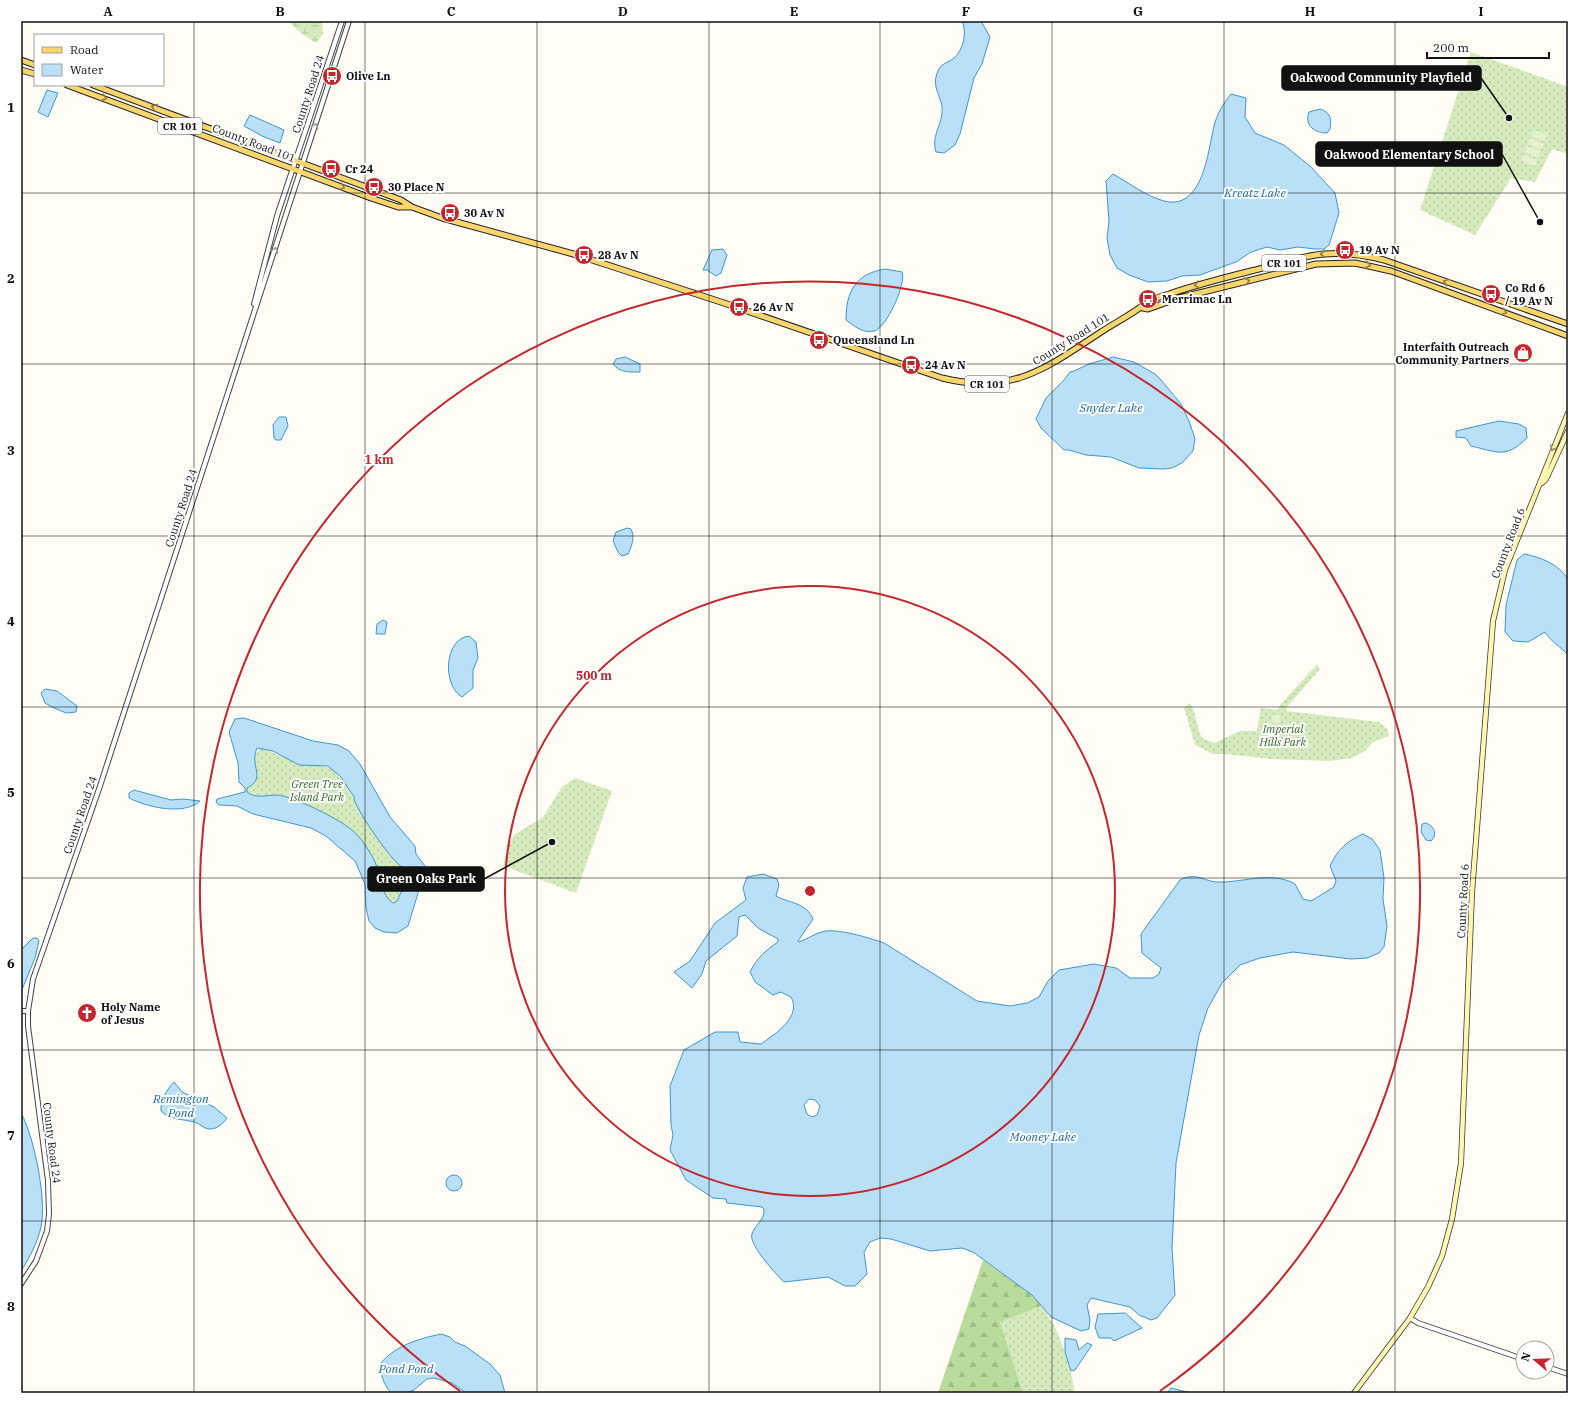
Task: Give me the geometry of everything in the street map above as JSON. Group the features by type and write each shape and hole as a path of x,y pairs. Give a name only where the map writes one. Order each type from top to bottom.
{"main road":[{"path":"21,60 34,65"},
{"path":"21,70 34,74"},
{"name":"County Road 101","path":"70,86 398,207 412,207"},
{"name":"County Road 101","path":"96,86 401,200 412,207 455,222 577,255 727,304 942,378 970,384 1010,381 1036,373 1124,317 1143,308 1147,303 1183,289 1309,256 1325,254 1365,255 1384,260 1568,324"},
{"name":"County Road 101","path":"1143,308 1148,309 1179,298 1316,264 1355,263 1391,271 1568,336"},
{"name":"County Road 6","path":"1354,1393 1410,1318 1438,1267 1450,1227 1458,1192 1461,1163 1472,892 1492,634 1504,574 1568,413"},
{"name":"County Road 6","path":"1541,484 1546,479 1568,431"}],"street":[{"name":"County Road 24","path":"239,359 277,216 342,21"},
{"name":"County Road 24","path":"21,1284 36,1261 47,1231 49,1214 48,1181 30,1041 28,1011 33,979 92,810 349,21"},
{"path":"21,1011 28,1011"},
{"path":"1410,1318 1515,1356"},
{"path":"1555,1370 1568,1374"}],"green space":[{"path":"288,21 322,21 323,34 316,43 302,34"},
{"path":"1471,52 1568,87 1568,154 1552,149 1535,182 1511,178 1475,235 1420,210"},
{"path":"1534,130 1547,135 1545,141 1531,136"},
{"path":"1530,138 1544,144 1541,149 1528,144"},
{"path":"1527,146 1540,151 1538,158 1525,152"},
{"path":"1524,155 1537,160 1535,166 1521,160"},
{"name":"Imperial Hills Park","path":"1317,664 1320,669 1287,707 1286,711 1379,722 1387,729 1389,736 1373,742 1365,751 1352,758 1330,761 1270,759 1213,754 1195,745 1184,708 1190,703 1202,738 1214,743 1240,731 1257,731 1261,708 1278,710 1280,705"},
{"path":"1276,714 1281,719 1276,724 1271,719"},
{"name":"Green Tree Island Park","path":"261,748 289,759 331,768 345,783 371,829 401,867 405,884 396,902 387,900 346,825 247,792 247,788 256,781 257,778 254,755"},
{"path":"575,778 612,791 576,893 503,866 507,848 514,835 543,817 562,787"},
{"path":"983,1260 1032,1295 1041,1306 1000,1322 1023,1393 938,1393"},
{"path":"1041,1306 1054,1325 1059,1336 1067,1358 1075,1393 1023,1393 1000,1322"}],"water":[{"path":"962,21 981,21 990,37 982,64 974,78 960,134 955,145 944,153 936,152 935,141 942,108 936,88 936,77 941,66 954,58 960,50 964,40 964,25"},
{"path":"47,90 58,93 48,117 38,112"},
{"name":"Kreatz Lake","path":"1231,94 1246,98 1245,117 1255,133 1284,145 1311,167 1335,193 1339,213 1329,245 1324,249 1298,247 1280,250 1267,247 1251,252 1236,262 1200,275 1182,276 1167,281 1148,282 1129,275 1117,268 1110,255 1107,238 1109,221 1106,181 1113,174 1144,193 1164,201 1177,202 1187,197 1195,188 1201,177 1206,163 1215,122 1225,102"},
{"path":"1320,109 1330,116 1330,129 1327,133 1318,132 1309,125 1309,112"},
{"path":"250,115 284,130 280,143 262,136 244,126"},
{"path":"723,249 727,255 721,273 716,276 707,270 703,270 712,250"},
{"path":"885,269 902,272 903,278 899,295 894,305 884,322 874,331 870,332 856,327 846,320 846,310 850,293 859,280 866,275"},
{"path":"625,357 640,364 640,372 629,372 622,370 613,364 616,359"},
{"name":"Snyder Lake","path":"1113,357 1134,362 1155,374 1181,404 1195,439 1193,451 1182,463 1172,468 1139,468 1111,457 1086,455 1064,450 1041,428 1036,419 1046,398 1070,372 1089,364"},
{"path":"279,417 286,417 288,426 281,440 276,440 274,438 273,425"},
{"path":"1499,421 1519,424 1526,428 1527,438 1513,449 1495,452 1471,446 1466,438 1456,437 1456,431"},
{"path":"627,528 631,529 633,535 631,548 628,554 622,556 618,552 613,541 616,532"},
{"path":"1524,554 1549,562 1559,569 1568,579 1568,655 1550,639 1545,632 1528,642 1513,641 1505,632 1506,605 1517,560"},
{"path":"383,620 387,622 385,634 376,634 377,624"},
{"path":"469,636 476,642 478,658 473,670 473,688 462,697 451,683 449,663 451,653 455,645 461,639"},
{"path":"45,689 57,691 77,706 76,712 66,713 45,703 41,693"},
{"path":"244,718 313,741 338,745 349,751 360,764 390,817 415,846 416,854 428,870 427,877 419,890 408,926 397,933 384,932 375,928 369,921 366,908 365,884 355,861 326,836 311,828 253,814 237,806 219,805 216,802 217,799 245,792 245,788 239,782 238,763 229,732 235,719","holes":["257,748 273,751 299,765 328,766 341,777 354,797 355,802 366,822 397,863 402,867 420,870 418,878 405,884 397,901 393,903 389,900 371,854 359,837 346,825 294,799 277,795 258,796 247,792 247,788 253,784 257,776 255,760"]},
{"path":"134,790 171,800 183,799 200,801 193,806 184,808 175,809 155,807 129,798 129,793"},
{"path":"1426,823 1433,828 1435,833 1431,841 1426,840 1421,832 1422,824"},
{"name":"Mooney Lake","path":"1363,834 1372,839 1380,850 1384,878 1383,899 1387,926 1384,947 1379,953 1367,958 1351,959 1293,952 1260,958 1240,965 1222,983 1208,1008 1199,1035 1176,1163 1172,1248 1175,1295 1157,1318 1151,1320 1139,1315 1130,1307 1091,1298 1087,1305 1090,1320 1089,1329 1081,1331 1051,1317 1032,1295 973,1252 962,1248 930,1251 891,1239 880,1238 870,1242 864,1252 867,1274 855,1286 845,1286 828,1277 784,1282 758,1251 752,1239 753,1231 763,1216 764,1209 762,1207 727,1203 726,1199 713,1198 686,1180 670,1150 673,1135 671,1125 670,1086 684,1050 715,1032 738,1032 740,1042 761,1044 780,1030 790,1018 793,1011 791,997 781,992 773,995 755,982 750,972 765,952 778,942 778,939 758,928 745,915 739,917 737,936 706,961 702,974 692,988 674,972 690,961 715,923 746,900 743,888 747,877 763,874 777,879 779,885 776,896 797,904 807,910 813,919 798,941 799,942 825,931 855,934 884,943 977,1001 1010,1006 1027,1003 1039,997 1048,981 1059,970 1094,964 1116,968 1130,978 1153,978 1159,974 1161,968 1142,953 1141,934 1180,880 1196,877 1215,882 1230,882 1258,878 1277,878 1295,884 1303,899 1311,901 1334,887 1336,881 1330,866 1339,851 1347,843","holes":["809,1099 815,1100 820,1106 817,1115 812,1117 807,1114 804,1105"]},
{"path":"33,938 37,938 39,941 35,958 21,992 21,950"},
{"name":"Remington Pond","path":"174,1082 182,1092 214,1107 227,1118 214,1129 208,1129 196,1123 172,1118 165,1114 161,1111 163,1099"},
{"path":"21,1113 26,1123 35,1152 41,1185 42,1215 38,1238 21,1271"},
{"path":"451,1175 457,1175 462,1180 460,1189 457,1191 451,1191 446,1186 446,1180"},
{"path":"1125,1313 1142,1328 1114,1341 1111,1338 1099,1338 1095,1327 1098,1314"},
{"name":"Pond Pond","path":"441,1334 450,1337 455,1342 465,1346 490,1364 500,1375 505,1393 466,1393 452,1383 434,1378 427,1379 414,1390 406,1393 391,1393 383,1379 380,1364 386,1357 400,1347 424,1338"},
{"path":"1065,1338 1076,1340 1079,1350 1087,1343 1092,1345 1075,1370 1071,1371 1065,1352"},
{"path":"1171,1388 1191,1393 1167,1393"}],"place":[{"name":"Olive Ln","path":"332,76"},
{"name":"Oakwood Community Playfield","path":"1509,118"},
{"name":"Cr 24","path":"331,169"},
{"name":"30 Place N","path":"374,187"},
{"name":"30 Av N","path":"450,213"},
{"name":"Oakwood Elementary School","path":"1540,222"},
{"name":"19 Av N","path":"1345,250"},
{"name":"28 Av N","path":"584,255"},
{"name":"Co Rd 6 / 19 Av N","path":"1491,294"},
{"name":"Merrimac Ln","path":"1148,299"},
{"name":"26 Av N","path":"739,307"},
{"name":"Queensland Ln","path":"819,340"},
{"name":"Interfaith Outreach Community Partners","path":"1523,353"},
{"name":"24 Av N","path":"911,365"},
{"name":"Green Oaks Park","path":"552,842"},
{"name":"Holy Name of Jesus","path":"87,1013"}]}
